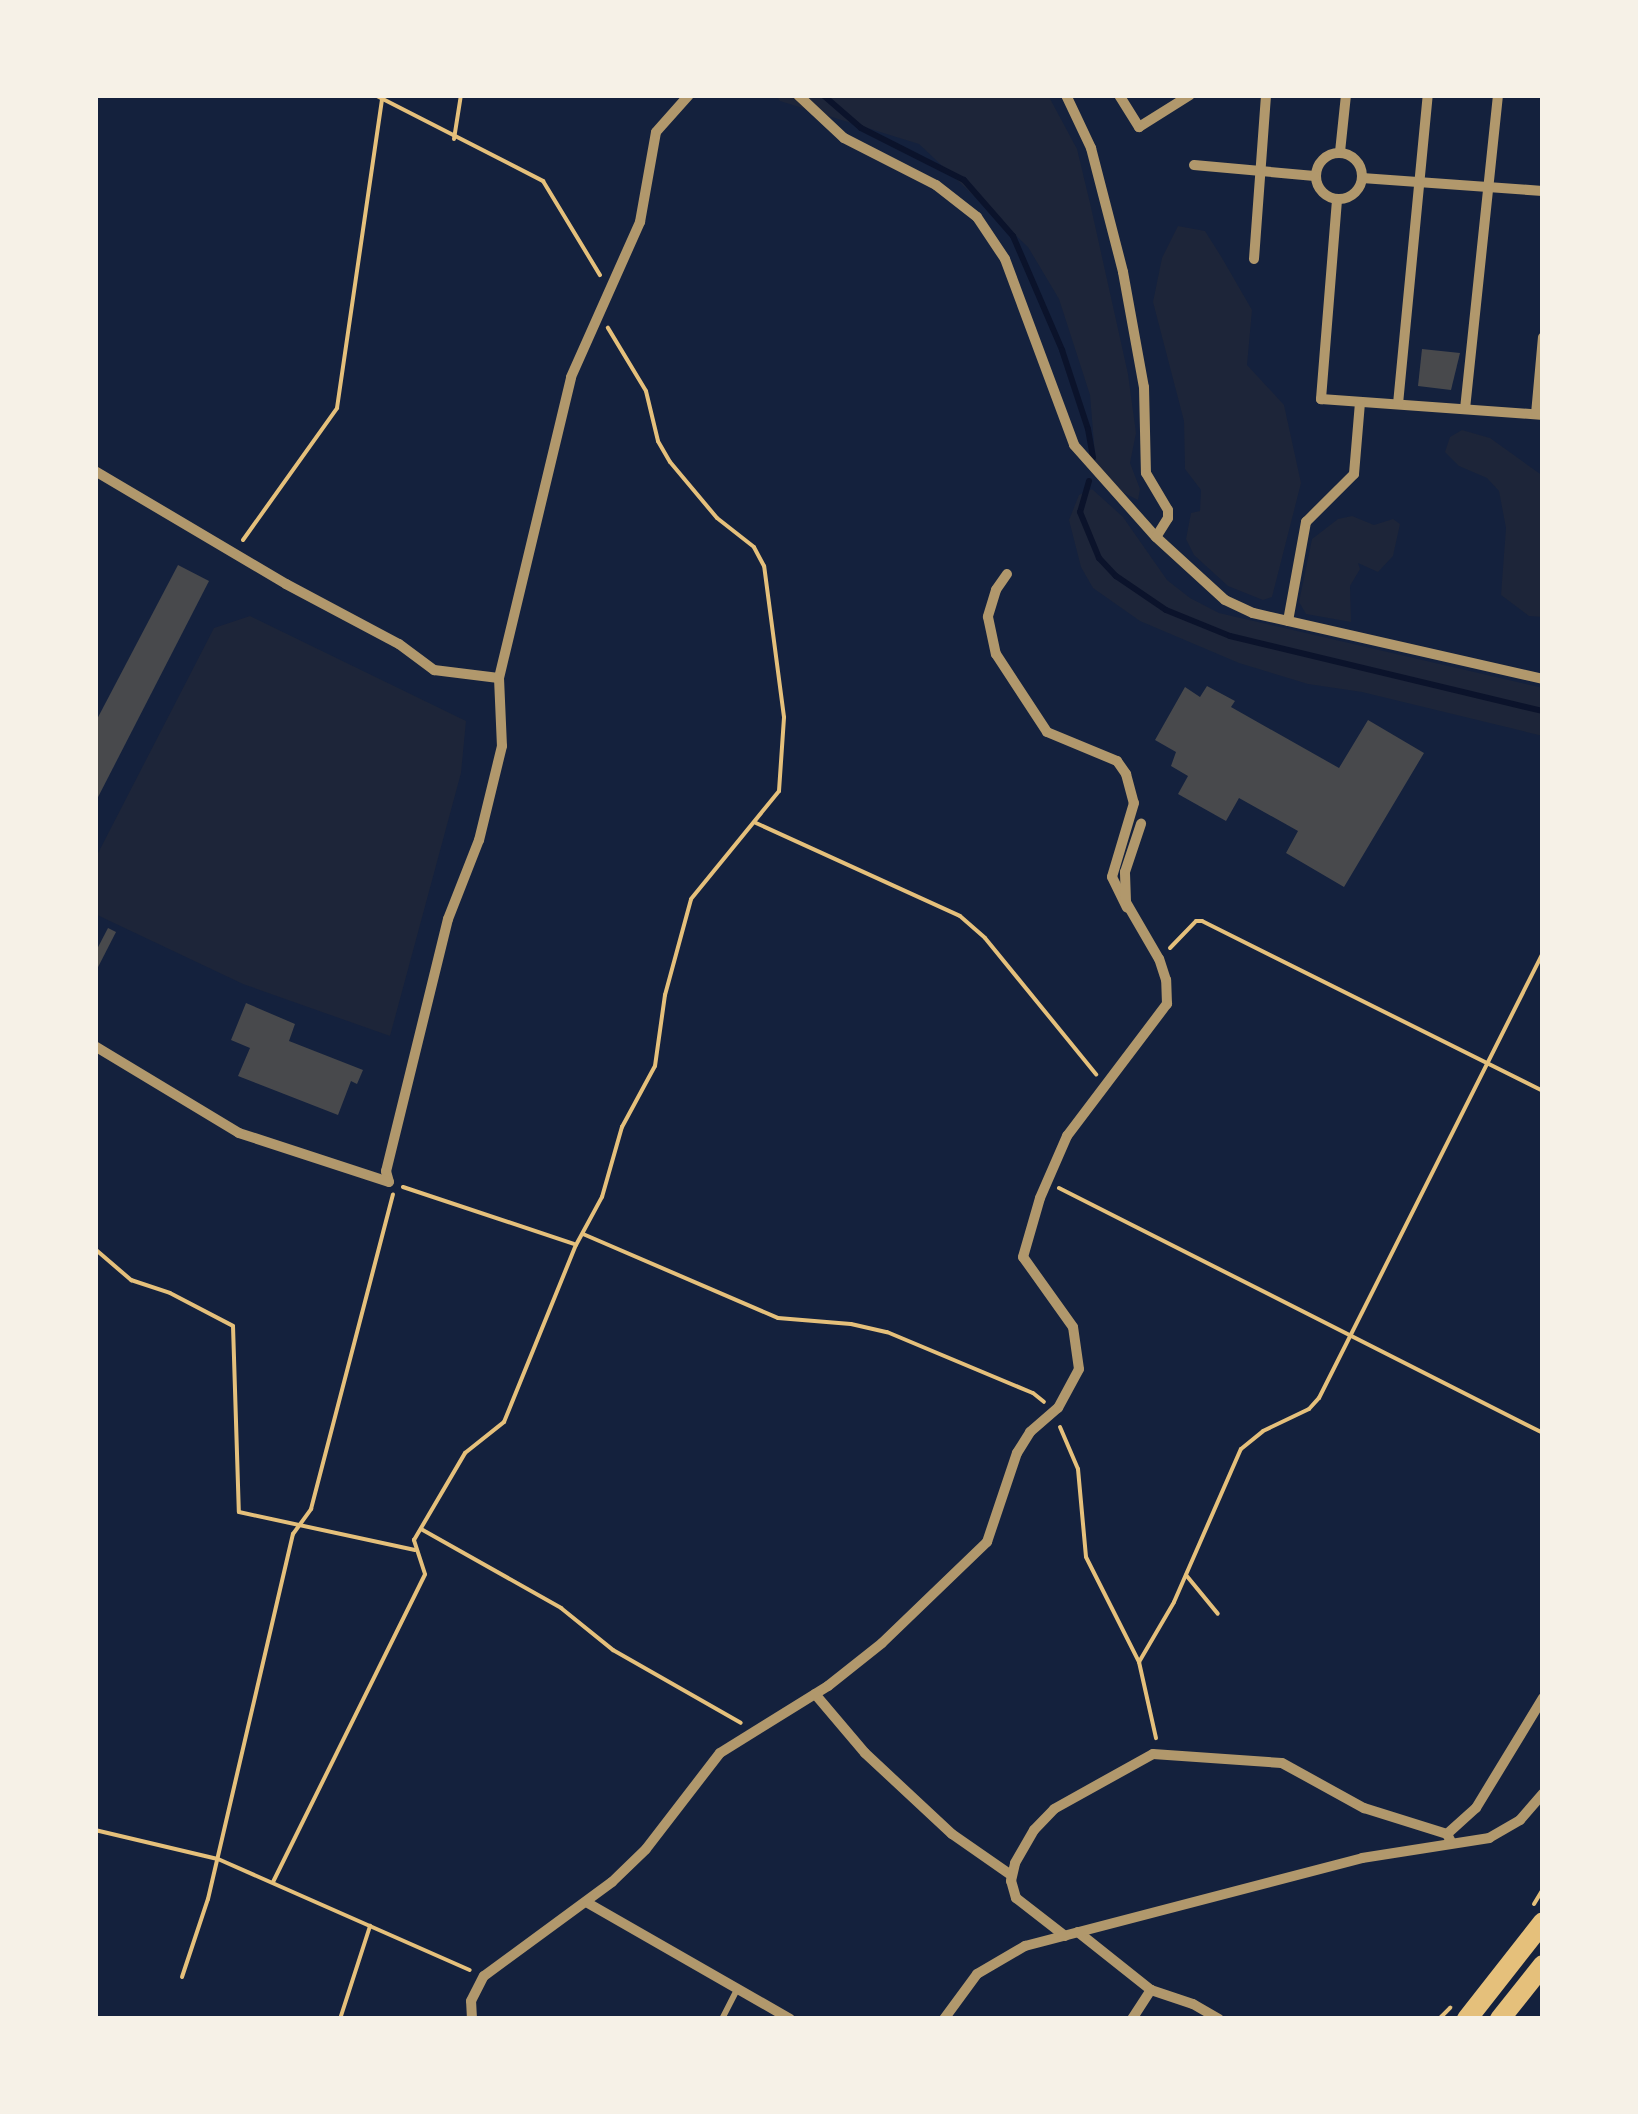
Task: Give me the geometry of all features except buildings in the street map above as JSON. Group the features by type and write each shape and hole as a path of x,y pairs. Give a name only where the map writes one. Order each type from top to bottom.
{"highway":[{"path":"1466,2019 1543,1922"},
{"path":"1500,2019 1543,1964"}],"street":[{"path":"389,1182 386,1170 448,919 479,840 502,746 499,678 571,377 604,311 643,212 652,142 663,121 689,95"},
{"path":"798,95 844,138 952,195 987,230 1005,259 1074,445 1156,537 1234,606 1543,679"},
{"path":"1066,95 1091,148 1124,272 1144,387 1146,472 1168,510 1168,518 1156,537"},
{"path":"1119,95 1139,126 1190,95"},
{"path":"1254,259 1266,95"},
{"path":"1340,152 1346,95"},
{"path":"1398,404 1428,95"},
{"path":"1465,409 1498,95"},
{"path":"1340,152 1354,158 1362,178 1351,196 1337,200 1324,194 1315,176 1320,162 1340,152"},
{"path":"1194,164 1315,176"},
{"path":"1362,178 1543,192"},
{"path":"1337,200 1321,399 1539,414 1543,336"},
{"path":"1288,621 1306,522 1354,474 1360,402"},
{"path":"95,472 286,584 398,644 434,670 499,678"},
{"path":"472,2019 471,2001 484,1976 586,1902 646,1849 709,1763 753,1730 815,1694 882,1643 973,1560 995,1524 1021,1446 1052,1414 1072,1385 1079,1362 1073,1327 1023,1257 1046,1182 1066,1136 1166,1004 1166,980 1159,959 1120,900 1112,877 1134,803 1126,774 1117,762 1052,737 989,639 988,617 996,590 1007,574"},
{"path":"1131,913 1124,872 1141,824"},
{"path":"95,1046 239,1133 389,1182"},
{"path":"815,1694 864,1753 952,1834 1011,1874"},
{"path":"1449,1838 1476,1808 1543,1698"},
{"path":"1064,1936 1016,1898 1011,1874 1026,1840 1054,1808 1158,1753 1282,1762 1364,1808 1449,1838"},
{"path":"944,2019 968,1983 988,1966 1026,1946 1362,1858 1449,1838 1488,1838 1510,1828 1543,1794"},
{"path":"586,1902 790,2019"},
{"path":"1078,1932 1151,1990 1193,2004 1218,2019"},
{"path":"1132,2019 1151,1990"}],"lane":[{"path":"722,2019 738,1989"}],"path":[{"path":"272,1882 425,1574 425,1564 412,1543 464,1453 504,1422 576,1245 608,1181 622,1127 654,1066 684,914 703,881 756,823 779,791 784,738 764,566 754,547 717,518 670,462 658,441 646,391 610,331 602,280 548,188 535,176 375,95"},
{"path":"454,138 460,95"},
{"path":"235,552 338,408 382,98"},
{"path":"756,823 960,916 984,938 1106,1086"},
{"path":"1159,959 1196,921 1202,921 1543,1092"},
{"path":"1138,1662 1186,1575 1241,1449 1263,1431 1309,1409 1351,1337 1543,953"},
{"path":"389,1182 576,1245"},
{"path":"182,1978 218,1858 293,1534 311,1509 394,1199 389,1182"},
{"path":"1046,1182 1543,1433"},
{"path":"583,1234 778,1318 862,1326 922,1345 1033,1393 1052,1414 1078,1469 1086,1557 1138,1662 1158,1753"},
{"path":"95,1250 131,1280 170,1292 231,1322 240,1512 416,1550"},
{"path":"421,1529 562,1608 612,1650 753,1730"},
{"path":"1186,1575 1218,1614"},
{"path":"95,1830 218,1858 484,1976"},
{"path":"340,2019 370,1926"}],"shaded area":[{"path":"775,95 1048,95 1077,149 1128,374 1136,433 1130,463 1140,489 1138,500 1118,490 1096,467 1090,395 1059,299 1028,247 919,144 780,101"},
{"path":"1178,226 1205,231 1222,258 1252,310 1247,365 1284,405 1301,483 1272,597 1263,600 1228,586 1194,555 1186,539 1191,513 1200,511 1201,490 1185,469 1184,421 1153,302 1162,258"},
{"path":"1462,430 1490,438 1543,476 1543,617 1529,616 1501,595 1506,528 1499,491 1487,478 1459,466 1445,452 1450,437"},
{"path":"1092,489 1123,517 1167,580 1190,598 1219,613 1543,688 1543,736 1362,692 1308,684 1239,663 1140,621 1093,588 1081,567 1069,520 1079,495"},
{"path":"1352,516 1374,525 1393,519 1400,524 1393,556 1378,572 1358,563 1360,569 1350,586 1351,622 1306,614 1299,602 1312,539 1338,519"},
{"path":"250,616 466,721 461,773 390,1036 243,984 95,914 95,859 214,628"}],"waterway":[{"path":"823,95 861,128 964,180 1013,236 1062,350 1088,429 1093,458"},
{"path":"1089,481 1080,512 1099,558 1116,576 1166,610 1230,636 1543,711"}]}
